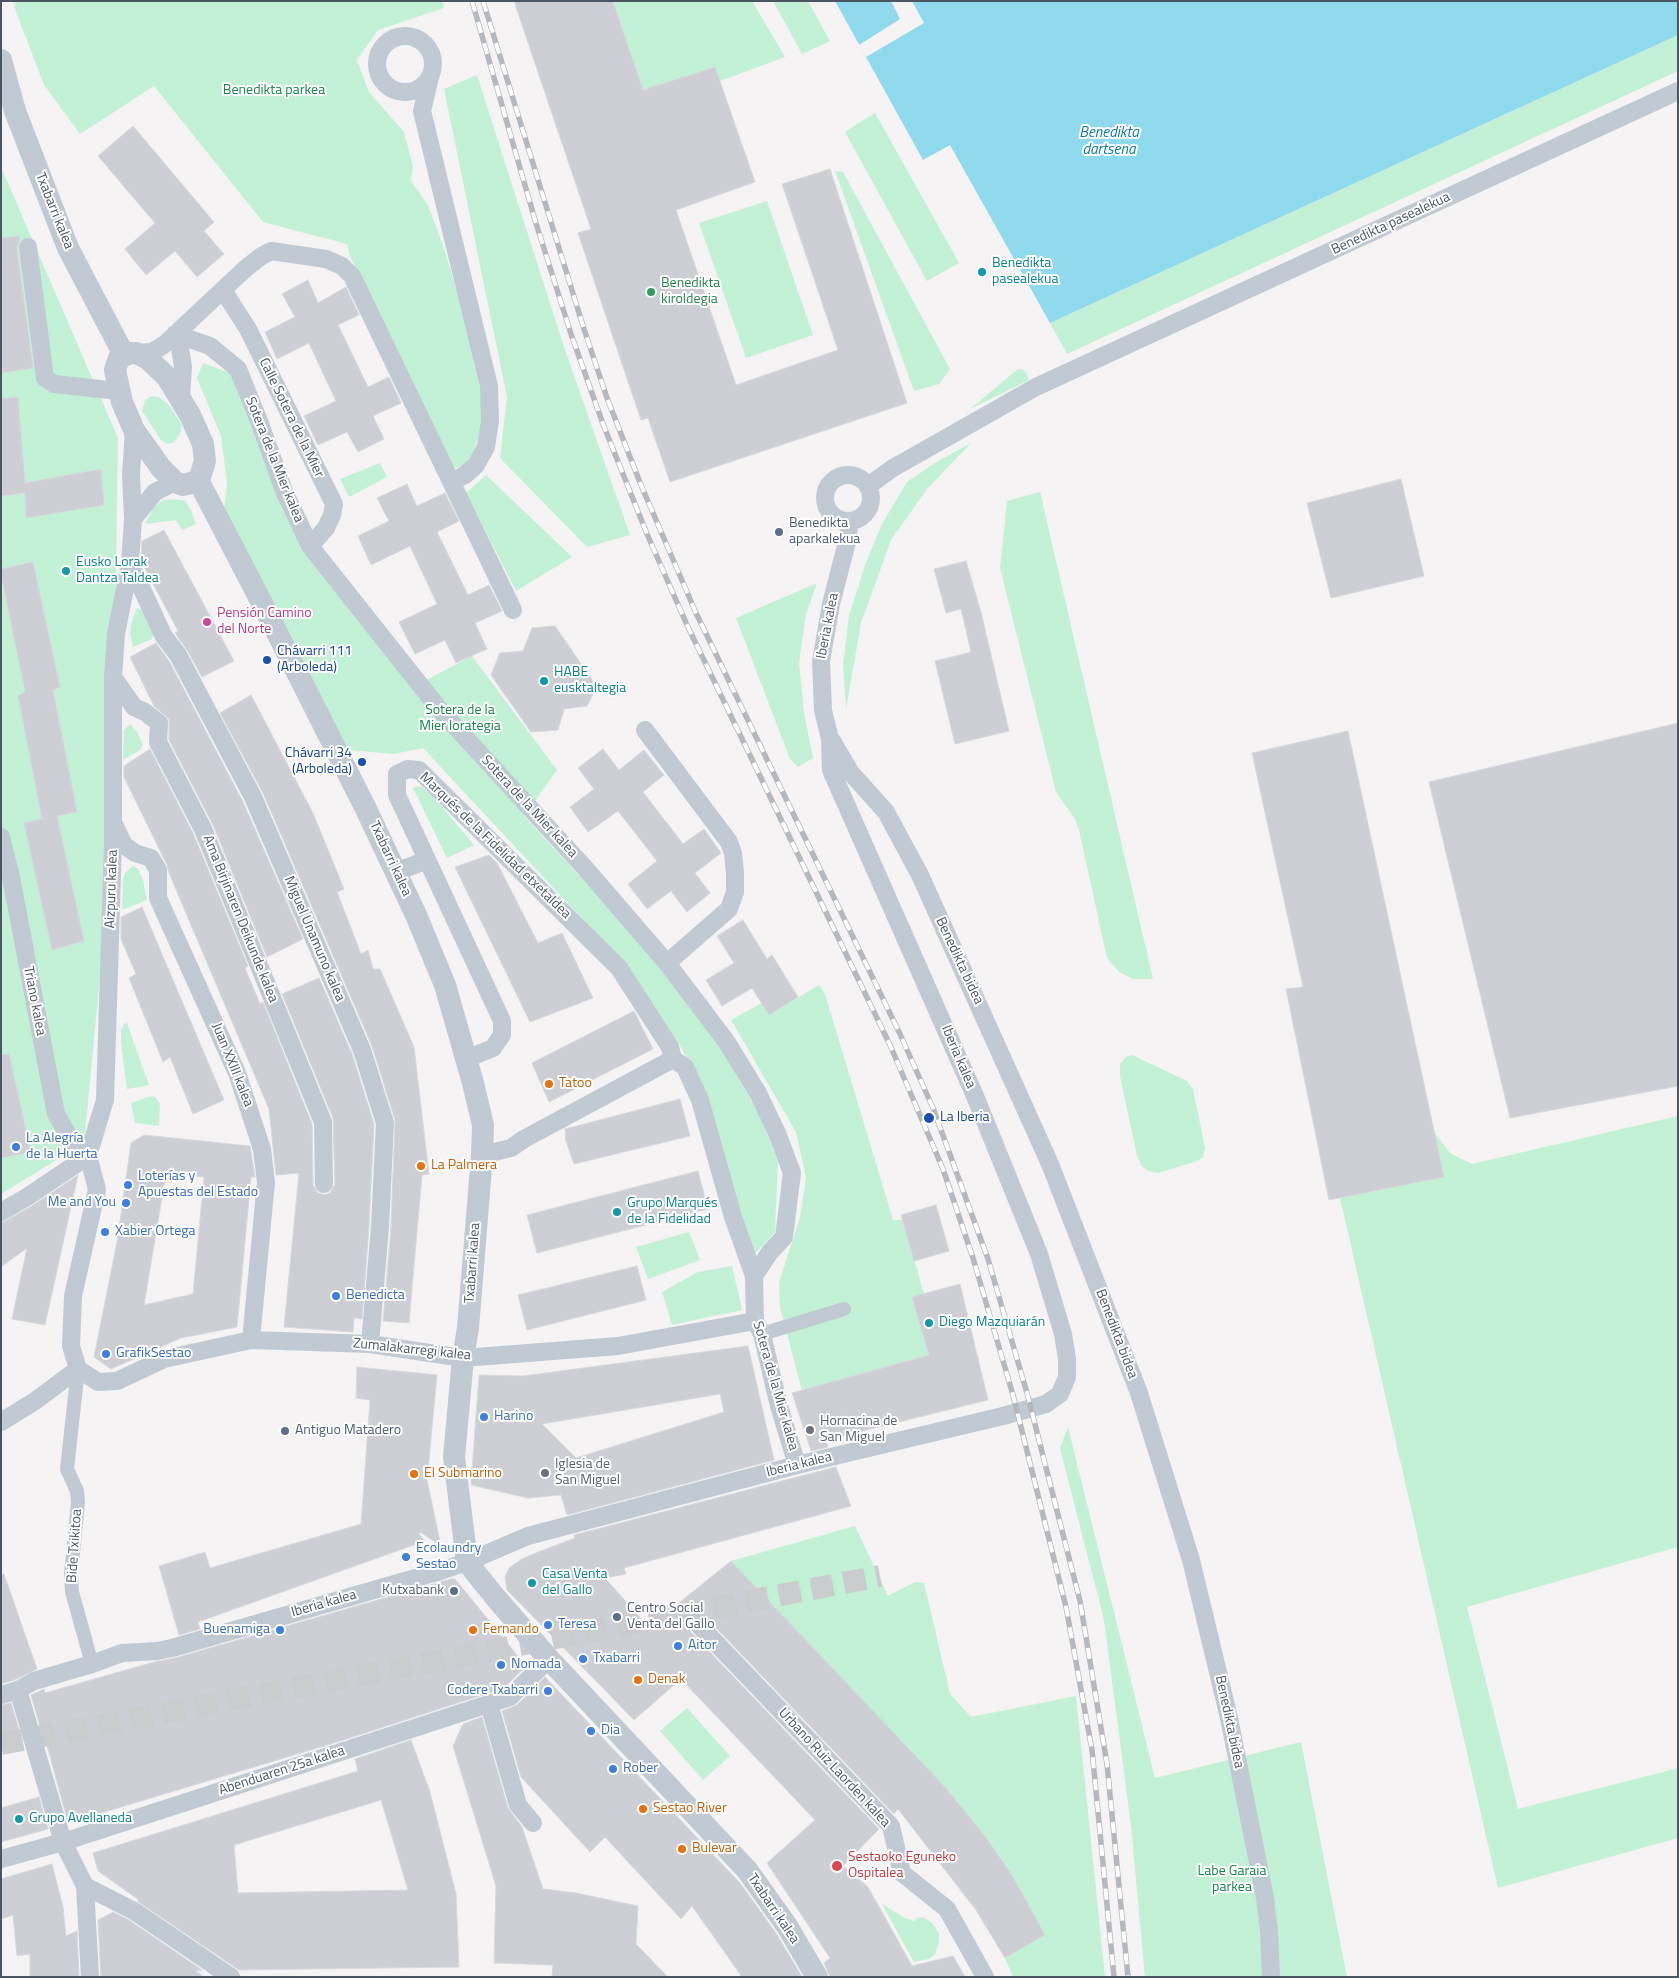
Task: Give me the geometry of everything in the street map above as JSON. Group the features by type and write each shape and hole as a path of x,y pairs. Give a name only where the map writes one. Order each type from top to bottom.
{"street":[{"path":"422,110 383,81 379,73 377,64 382,47 397,37 416,38 430,50 433,59 433,69 422,110 489,386 490,421 486,447 476,465 465,475 451,482"},
{"name":"Txabarri kalea","path":"1,60 15,111 68,248 130,354"},
{"path":"398,91 416,90 430,78"},
{"name":"Benedikta pasealekua","path":"868,486 908,459 1036,387 1678,91"},
{"path":"28,247 45,378 54,384 118,391"},
{"path":"130,354 158,367 167,377 181,397 200,435 205,452 204,467 198,480 190,484 183,485 175,482 161,468 134,430 118,391 115,365 120,358 130,354 152,352 165,344 260,256 270,251 326,259 342,266 352,276 513,610"},
{"name":"Calle Sotera de la Mier","path":"222,290 248,329 334,504 332,515 326,528 310,546"},
{"path":"175,334 180,348 183,367 181,397"},
{"name":"Sotera de la Mier kalea","path":"175,334 210,346 238,369 284,491 310,546 440,710 586,868 667,964 726,1041 758,1092 777,1133 792,1173 784,1237 770,1252 754,1276 758,1327 797,1465"},
{"name":"Aizpuru kalea","path":"88,1156 105,1100 113,842 113,677 116,634 130,563 133,519 131,474 134,430"},
{"path":"850,474 863,480 868,486 870,493 868,508 864,514 850,520 841,519 829,511 826,504 826,490 836,478 850,474"},
{"name":"Txabarri kalea","path":"198,480 263,604 416,915 445,985 483,1125 468,1328 463,1358 454,1457 467,1562 549,1658 747,1870 787,1926 817,1977"},
{"path":"133,519 155,492 175,482"},
{"name":"Iberia kalea","path":"9,1693 34,1681 122,1653 157,1652 467,1562 528,1536 797,1465 1003,1416 1046,1404 1060,1394 1067,1377 1067,1359 1063,1334 1040,1254 938,1011 831,770 830,738 823,710 820,662 831,604 847,542 850,520"},
{"name":"Miguel Unamuno kalea","path":"130,563 163,635 178,655 253,797 362,1050 384,1123 380,1227 370,1344"},
{"name":"Ama Birjinaren Deikunde kalea","path":"113,677 134,707 145,712 159,723 158,742 203,829 323,1122 324,1184"},
{"path":"645,730 729,842 733,853 735,873 735,892 728,909 667,964"},
{"name":"Benedikta bidea","path":"830,738 851,773 886,812 920,875 1038,1138 1139,1393 1191,1560 1229,1718 1258,1860 1269,1931 1271,1977"},
{"name":"Marqués de la Fidelidad etxetaldea","path":"466,1059 493,1048 502,1036 502,1020 397,794 397,774 408,768 418,770 619,968 670,1047 673,1059 684,1067 700,1100 733,1217 754,1276"},
{"name":"Iberia kalea","path":"851,818 850,804 854,790 863,787"},
{"name":"Juan XXIII kalea","path":"112,822 124,845 135,853 151,858 158,870 158,898 237,1073 262,1149 266,1182 251,1340"},
{"name":"Triano kalea","path":"1,837 13,886 56,1114 70,1138 88,1156"},
{"path":"396,872 427,860"},
{"path":"482,1155 511,1148 524,1139 673,1059"},
{"path":"1,1212 27,1198 88,1156 97,1190 73,1296 71,1346 78,1369 35,1401 1,1422"},
{"path":"758,1327 844,1309"},
{"name":"Zumalakarregi kalea","path":"78,1369 98,1382 117,1381 164,1359 251,1340 370,1344 463,1358 618,1346 758,1327"},
{"name":"Bide Txikitoa","path":"78,1369 67,1469 77,1491 78,1502 71,1574 72,1592 92,1664"},
{"name":"Urbano Ruiz Laorden kalea","path":"693,1620 891,1826 902,1873 947,1909 985,1977"},
{"name":"Abenduaren 25a kalea","path":"1,1859 63,1842 510,1697 549,1658"},
{"path":"9,1693 63,1842 85,1886 90,1977"},
{"path":"489,1704 518,1805 533,1823"},
{"path":"85,1886 134,1911 231,1977"}],"green space":[{"name":"Benedikta parkea","path":"14,1 443,1 444,8 378,30 357,60 369,92 404,132 413,166 411,181 428,205 445,251 462,310 480,388 482,418 481,430 472,456 459,469 452,465 350,256 347,244 263,222 154,86 80,134 44,85 15,9"},
{"path":"613,1 752,1 785,57 720,81 643,90"},
{"path":"773,1 808,1 830,41 802,54"},
{"path":"1678,35 1678,71 1067,354 1050,323"},
{"path":"477,75 564,347 630,535 587,547 500,458 507,397 444,89"},
{"path":"875,113 959,263 927,281 845,132"},
{"path":"1,167 118,438 113,842 84,1143 1,1194"},
{"path":"835,171 843,172 950,369 939,384 914,391"},
{"path":"767,201 813,335 746,358 699,223"},
{"name":"Sotera de la Mier lorategia","path":"203,363 233,374 291,520 415,686 472,656 557,770 524,816 647,949 716,1041 761,1117 778,1162 775,1232 750,1259 683,1050 614,953 423,748 394,754 348,750 224,510 227,483 221,436 197,378"},
{"path":"1018,369 1022,369 1026,373 1029,380 970,409"},
{"path":"152,396 159,397 169,405 182,425 180,434 173,443 167,444 161,440 142,411 145,400"},
{"path":"971,443 927,489 891,540 861,623 846,709 843,665 849,616 865,565 882,524 907,482 935,463"},
{"path":"380,463 387,477 349,497 340,479"},
{"path":"486,475 572,557 516,591 466,493"},
{"path":"1040,492 1153,979 1133,979 1119,972 1107,958 1079,830 1075,819 1056,792 1000,568 1007,501"},
{"path":"163,500 185,501 191,510 196,524 182,530 176,520 145,524 154,507"},
{"path":"817,583 806,614 799,662 804,713 813,758 798,767 790,759 736,618"},
{"path":"137,608 142,610 153,633 152,639 133,647 130,634 131,624"},
{"path":"130,724 137,732 143,745 140,750 123,760 124,730"},
{"path":"417,786 422,787 432,795 474,845 447,858 413,788"},
{"path":"133,866 138,869 143,880 147,900 122,910 123,879 125,873"},
{"path":"819,985 825,994 893,1220 903,1220 924,1294 929,1355 802,1391 780,1307 779,1283 800,1217 806,1178 796,1132 731,1020 762,1003 769,1015"},
{"path":"127,1023 149,1085 127,1089 121,1031 124,1024"},
{"path":"1132,1055 1187,1081 1193,1089 1205,1148 1203,1157 1197,1161 1158,1173 1148,1171 1141,1165 1137,1156 1120,1076 1120,1064 1126,1057"},
{"path":"151,1096 155,1097 160,1104 159,1126 135,1123 131,1103"},
{"path":"1678,1116 1678,1547 1467,1607 1518,1809 1678,1768 1678,1838 1498,1888 1340,1198 1434,1132 1450,1153 1472,1164"},
{"path":"689,1232 700,1260 648,1279 636,1247"},
{"path":"732,1266 742,1310 672,1325 662,1292 698,1272"},
{"name":"Labe Garaia parkea","path":"1068,1427 1155,1778 1301,1742 1347,1977 1145,1977 1131,1826 1104,1620 1060,1448"},
{"path":"855,1526 888,1596 915,1582 924,1583 950,1694 971,1717 1076,1696 1105,1977 1013,1977 1005,1958 1045,1935 1012,1875 985,1836 951,1795 731,1561"},
{"path":"687,1708 730,1756 703,1780 660,1731"},
{"path":"882,1904 905,1918 914,1921 918,1917 925,1918 932,1923 939,1933 939,1942 935,1954 929,1959 914,1962"}],"water":[{"name":"Benedikta dartsena","path":"835,1 1678,1 1678,35 1050,323 950,145 923,160"}],"pier":[{"path":"891,1 912,1 924,23 866,57 859,45 900,19"}],"building":[{"name":"Benedikta kiroldegia","path":"514,1 613,1 643,90 715,67 755,182 676,210 736,385 838,350 782,184 830,169 907,403 670,482 648,418 641,420 578,233 591,229"},
{"path":"133,126 214,222 204,231 224,254 197,277 175,251 146,275 125,249 155,223 98,156"},
{"path":"20,236 17,248 33,368 3,373 1,361 1,238"},
{"path":"308,280 318,303 346,287 359,315 338,325 368,387 389,377 401,403 373,416 384,439 358,452 347,432 318,445 304,416 336,401 309,343 277,359 265,332 295,317 282,294"},
{"path":"18,397 25,483 101,469 104,505 26,518 25,493 1,496 1,399"},
{"path":"1401,479 1424,576 1331,598 1307,503"},
{"path":"407,484 417,506 445,493 459,521 437,532 468,595 489,585 502,611 475,623 487,649 456,663 445,640 415,654 399,622 437,604 410,546 371,565 358,536 389,521 377,498"},
{"path":"164,530 234,661 202,677 175,633 178,631 141,561 142,541"},
{"path":"966,561 981,612 1009,731 955,744 935,661 971,652 961,609 946,613 934,569"},
{"path":"33,562 60,687 53,690 77,812 57,816 84,941 52,950 24,823 42,819 18,696 25,692 1,574 1,569"},
{"name":"HABE eusktaltegia","path":"555,626 597,687 587,706 564,709 558,730 531,732 491,675 500,653 523,651 532,628"},
{"path":"156,643 169,661 243,802 303,939 267,957 213,825 169,740 169,719 154,706 130,657"},
{"path":"251,695 313,813 344,889 337,892 361,954 368,950 373,969 380,969 414,1047 429,1174 422,1175 409,1323 383,1321 391,1228 395,1120 372,1046 263,793 220,713"},
{"path":"1678,723 1678,1086 1510,1118 1429,782"},
{"path":"1348,731 1444,1177 1329,1200 1286,989 1303,987 1252,753"},
{"path":"150,749 193,833 248,966 245,968 260,1004 263,1002 312,1124 313,1185 318,1193 324,1195 330,1193 335,1184 333,1118 282,994 319,978 352,1054 374,1124 362,1319 354,1318 353,1332 284,1327 299,1173 276,1175 269,1109 167,865 124,777 124,766"},
{"path":"603,749 619,770 644,750 664,775 643,792 683,844 704,829 721,853 695,873 710,893 687,912 671,891 647,909 628,884 657,861 618,811 588,832 570,807 594,789 578,768"},
{"path":"489,855 497,863 538,943 562,933 593,998 530,1022 455,867"},
{"path":"142,907 224,1100 193,1114 170,1057 163,1062 129,978 136,974 121,939 121,917"},
{"path":"743,920 767,959 772,955 798,997 769,1015 752,988 722,1006 706,980 734,963 717,936"},
{"path":"634,1011 653,1049 549,1102 532,1063"},
{"path":"9,1054 31,1152 1,1158 1,1055"},
{"path":"680,1099 690,1136 574,1164 566,1141 565,1129"},
{"path":"144,1135 250,1146 255,1177 251,1177 237,1327 181,1338 111,1369 94,1357 117,1242 131,1143","holes":["166,1173 204,1177 193,1294 144,1305"]},
{"name":"Grupo Marqués de la Fidelidad","path":"698,1171 708,1209 537,1253 527,1215"},
{"path":"78,1175 45,1325 12,1319 27,1248 1,1267 1,1223 32,1206"},
{"path":"936,1205 949,1251 914,1261 901,1215"},
{"path":"637,1266 646,1300 527,1330 518,1295"},
{"path":"960,1284 988,1400 826,1440 828,1447 811,1451 792,1393 929,1355 912,1297"},
{"path":"748,1346 774,1460 567,1515 561,1495 528,1498 471,1485 479,1375 523,1376","holes":["720,1394 724,1412 576,1458 542,1424"]},
{"path":"357,1367 437,1375 427,1480 441,1546 420,1532 419,1534 425,1541 198,1622 200,1629 179,1635 159,1566 205,1552 210,1568 361,1524 370,1400 356,1398"},
{"path":"836,1467 851,1506 624,1568 626,1574 605,1578 651,1630 675,1606 731,1561 945,1787 985,1836 1012,1875 1045,1935 1005,1958 976,1910 898,1809 894,1814 701,1612 691,1609 685,1612 683,1621 685,1626 879,1829 843,1866 868,1887 912,1966 953,1956 965,1977 830,1977 824,1963 830,1958 767,1863 815,1820 681,1679 634,1720 507,1590 505,1577 509,1568 522,1559 575,1538 574,1535"},
{"path":"4,1574 37,1669 1,1684 1,1575"},
{"path":"455,1579 526,1666 504,1688 334,1743 68,1823 44,1734 42,1734 31,1695 44,1689 45,1693 154,1662 175,1658"},
{"path":"545,1677 740,1883 776,1933 802,1977 742,1977 692,1906 681,1919 605,1837 590,1852 521,1777 502,1711 517,1705"},
{"path":"11,1703 22,1740 1,1747 1,1705"},
{"path":"482,1717 508,1808 522,1827 543,1889 576,1893 638,1906 636,1944 668,1977 552,1977 553,1965 494,1963 496,1886 453,1746 463,1724"},
{"path":"411,1740 430,1792 456,1894 459,1967 239,1970 137,1901 139,1900 98,1871 93,1853 358,1771 355,1759","holes":["381,1800 408,1890 238,1893 234,1845"]},
{"name":"Grupo Avellaneda","path":"39,1797 48,1829 1,1842 1,1808"},
{"path":"52,1864 63,1907 66,1936 77,1931 79,1977 30,1977 30,1954 17,1956 13,1915 1,1919 1,1879"},
{"path":"113,1912 129,1920 202,1970 196,1971 204,1977 101,1977 98,1920"}],"tunnel":[{"path":"1,1744 880,1576"}],"railway":[{"path":"472,1 535,220 571,334 603,424 647,534 687,625 890,1045 943,1169 973,1258 1013,1395 1066,1607 1092,1750 1114,1977"},
{"path":"483,1 583,326 607,398 641,485 696,613 900,1034 933,1108 988,1259 1027,1393 1080,1601 1107,1764 1128,1977"}],"place":[{"name":"Benedikta pasealekua","path":"982,272"},
{"name":"Benedikta kiroldegia","path":"651,292"},
{"name":"Benedikta aparkalekua","path":"779,532"},
{"name":"Eusko Lorak Dantza Taldea","path":"66,571"},
{"name":"Pensión Camino del Norte","path":"207,622"},
{"name":"Chávarri 111 (Arboleda)","path":"267,660"},
{"name":"HABE eusktaltegia","path":"544,681"},
{"name":"Chávarri 34 (Arboleda)","path":"362,762"},
{"name":"Tatoo","path":"549,1084"},
{"name":"La Iberia","path":"929,1118"},
{"name":"La Alegría de la Huerta","path":"16,1147"},
{"name":"La Palmera","path":"421,1166"},
{"name":"Loterías y Apuestas del Estado","path":"128,1185"},
{"name":"Me and You","path":"126,1203"},
{"name":"Grupo Marqués de la Fidelidad","path":"617,1212"},
{"name":"Xabier Ortega","path":"105,1232"},
{"name":"Benedicta","path":"336,1296"},
{"name":"Diego Mazquiarán","path":"929,1323"},
{"name":"GrafikSestao","path":"106,1354"},
{"name":"Harino","path":"484,1417"},
{"name":"Hornacina de San Miguel","path":"810,1430"},
{"name":"Antiguo Matadero","path":"285,1431"},
{"name":"Iglesia de San Miguel","path":"545,1473"},
{"name":"El Submarino","path":"414,1474"},
{"name":"Ecolaundry Sestao","path":"406,1557"},
{"name":"Casa Venta del Gallo","path":"532,1583"},
{"name":"Kutxabank","path":"454,1591"},
{"name":"Centro Social Venta del Gallo","path":"617,1617"},
{"name":"Teresa","path":"548,1625"},
{"name":"Buenamiga","path":"280,1630"},
{"name":"Fernando","path":"473,1630"},
{"name":"Aitor","path":"678,1646"},
{"name":"Txabarri","path":"583,1659"},
{"name":"Nomada","path":"501,1665"},
{"name":"Denak","path":"638,1680"},
{"name":"Codere Txabarri","path":"548,1691"},
{"name":"Dia","path":"591,1731"},
{"name":"Rober","path":"613,1769"},
{"name":"Sestao River","path":"643,1809"},
{"name":"Grupo Avellaneda","path":"19,1819"},
{"name":"Bulevar","path":"682,1849"},
{"name":"Sestaoko Eguneko Ospitalea","path":"837,1866"}]}
